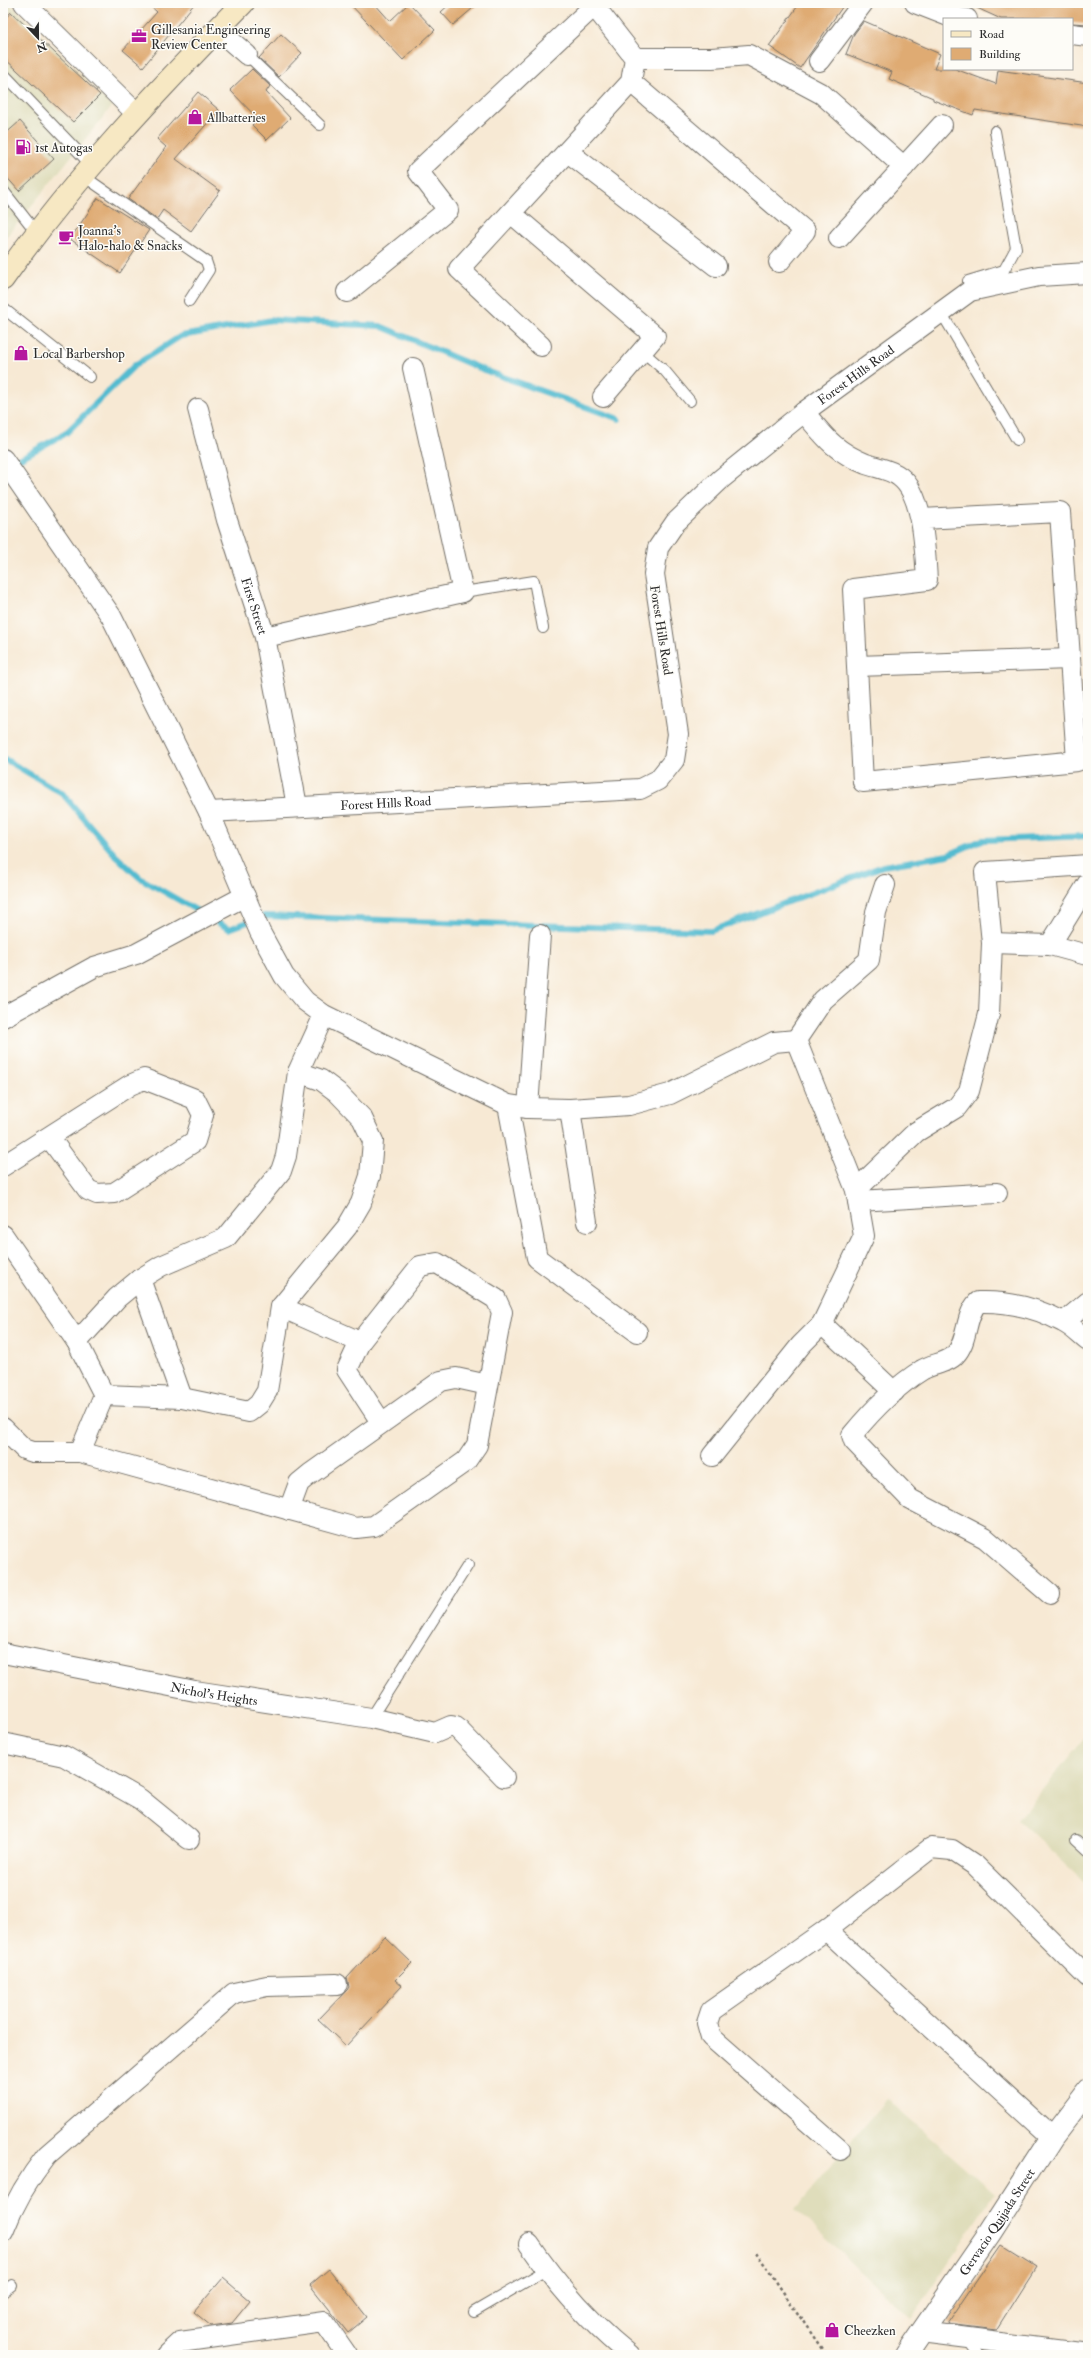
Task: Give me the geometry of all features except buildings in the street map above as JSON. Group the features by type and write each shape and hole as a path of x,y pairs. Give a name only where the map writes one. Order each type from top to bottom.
{"main road":[{"path":"3,279 36,232 86,170 136,114 243,3"}],"street":[{"path":"24,3 136,114"},
{"path":"819,62 863,3"},
{"path":"915,3 951,16 962,18"},
{"path":"347,292 448,210 418,171 593,4 635,58 630,82 568,152 460,269 542,346"},
{"path":"217,29 247,55"},
{"path":"1073,34 1088,36"},
{"path":"635,58 712,58 749,55 822,94 904,167"},
{"path":"630,82 805,231 778,262"},
{"path":"839,238 942,125"},
{"path":"568,152 716,266"},
{"path":"511,213 655,336 603,397"},
{"name":"Forest Hills Road","path":"209,812 297,806 640,789 658,780 674,760 678,734 654,574 658,548 675,523 721,479 804,412 970,291 1039,276 1088,273"},
{"path":"265,637 463,592 413,368"},
{"name":"First Street","path":"198,409 227,520 265,637 297,806"},
{"path":"804,412 827,440 843,454 900,477 911,489 922,519 927,580 852,589 862,782 1077,761 1060,512 922,519"},
{"path":"3,459 111,616 209,812 260,932 284,976 306,1001 324,1015 508,1105 528,1108 570,1109 629,1105 670,1094 774,1042 796,1040"},
{"path":"857,666 1070,659"},
{"path":"857,1195 916,1132 956,1107 968,1091 989,1014 992,943 985,872 1088,865"},
{"path":"1050,945 1088,883"},
{"path":"796,1040 823,1000 870,960 876,912 885,885"},
{"path":"3,1017 94,967 136,954 205,917 247,900"},
{"path":"528,1108 540,935"},
{"path":"992,943 1050,945 1087,955"},
{"path":"77,1342 117,1298 140,1279 161,1266 226,1238 281,1171 286,1156 298,1072 324,1015"},
{"path":"712,1456 801,1345 822,1324 864,1236 857,1195 796,1040"},
{"path":"104,1394 182,1398 249,1412 259,1404 267,1391 281,1307 347,1227 361,1203 370,1176 373,1141 362,1118 337,1092 321,1080 298,1072"},
{"path":"3,1166 130,1085 144,1079 195,1099 203,1115 195,1141 114,1193 97,1194 88,1190 49,1137"},
{"path":"508,1105 537,1258 637,1332"},
{"path":"570,1109 587,1222"},
{"path":"857,1195 997,1193"},
{"path":"3,1235 77,1342 104,1394 80,1452"},
{"path":"3,1428 24,1449 33,1452 80,1452 356,1528 374,1526 466,1461 477,1445 502,1312 496,1299 437,1263 420,1266 360,1342 347,1370 381,1422"},
{"path":"140,1279 182,1398"},
{"path":"1050,1594 985,1538 910,1499 854,1441 852,1435 894,1392 922,1369 954,1356 961,1347 972,1309 978,1302 998,1301 1023,1307 1064,1322 1088,1341"},
{"path":"1064,1322 1088,1302"},
{"path":"281,1307 360,1342"},
{"path":"822,1324 894,1392"},
{"path":"289,1510 299,1483 381,1422 441,1382 456,1378 488,1385"},
{"name":"Nichol's Heights","path":"3,1653 196,1691 371,1718 435,1733 446,1726 456,1727 504,1777"},
{"path":"3,1743 64,1756 140,1799 189,1839"},
{"path":"840,2150 711,2037 707,2023 711,2011 826,1930 931,1848 952,1850 976,1866 1088,1977"},
{"path":"826,1930 1052,2138"},
{"path":"3,2232 12,2209 31,2175 47,2154 234,1993 267,1986 337,1984"},
{"name":"Gervacio Quijada Street","path":"906,2355 990,2233 1052,2138 1088,2090"},
{"path":"529,2244 546,2270 604,2334 630,2355"},
{"path":"166,2355 180,2342 324,2322 348,2355"},
{"path":"921,2332 1088,2353"}],"lane":[{"path":"247,55 320,125"},
{"path":"3,73 86,170 206,261 208,270 189,301"},
{"path":"970,291 968,281 1004,270 1016,248 995,131"},
{"path":"3,190 36,232"},
{"path":"3,308 90,377"},
{"path":"941,312 1017,440"},
{"path":"642,351 665,371 690,401"},
{"path":"463,592 534,581 542,628"},
{"path":"371,1718 468,1565"},
{"path":"1076,1840 1088,1851"},
{"path":"474,2312 546,2270"},
{"path":"3,2292 12,2285"},
{"path":"966,2338 979,2355"}],"path":[{"path":"756,2252 826,2355"}],"shaded area":[{"path":"3,3 9,3 112,106 3,241"},
{"path":"1088,1733 1088,1885 1018,1820"},
{"path":"887,2099 994,2193 911,2319 795,2209"}],"waterway":[{"path":"10,464 66,433 135,365 181,336 272,320 380,326 484,370 619,419"},
{"path":"3,758 62,793 116,856 140,878 203,914"},
{"path":"211,919 229,929 264,916 711,931 883,866 948,855 982,840 1088,836"}],"place":[{"name":"Gillesania Engineering Review Center","path":"139,36"},
{"name":"Allbatteries","path":"195,117"},
{"name":"1st Autogas","path":"23,147"},
{"name":"Joanna's Halo-halo & Snacks","path":"66,237"},
{"name":"Local Barbershop","path":"21,353"},
{"name":"Cheezken","path":"832,2330"}]}
